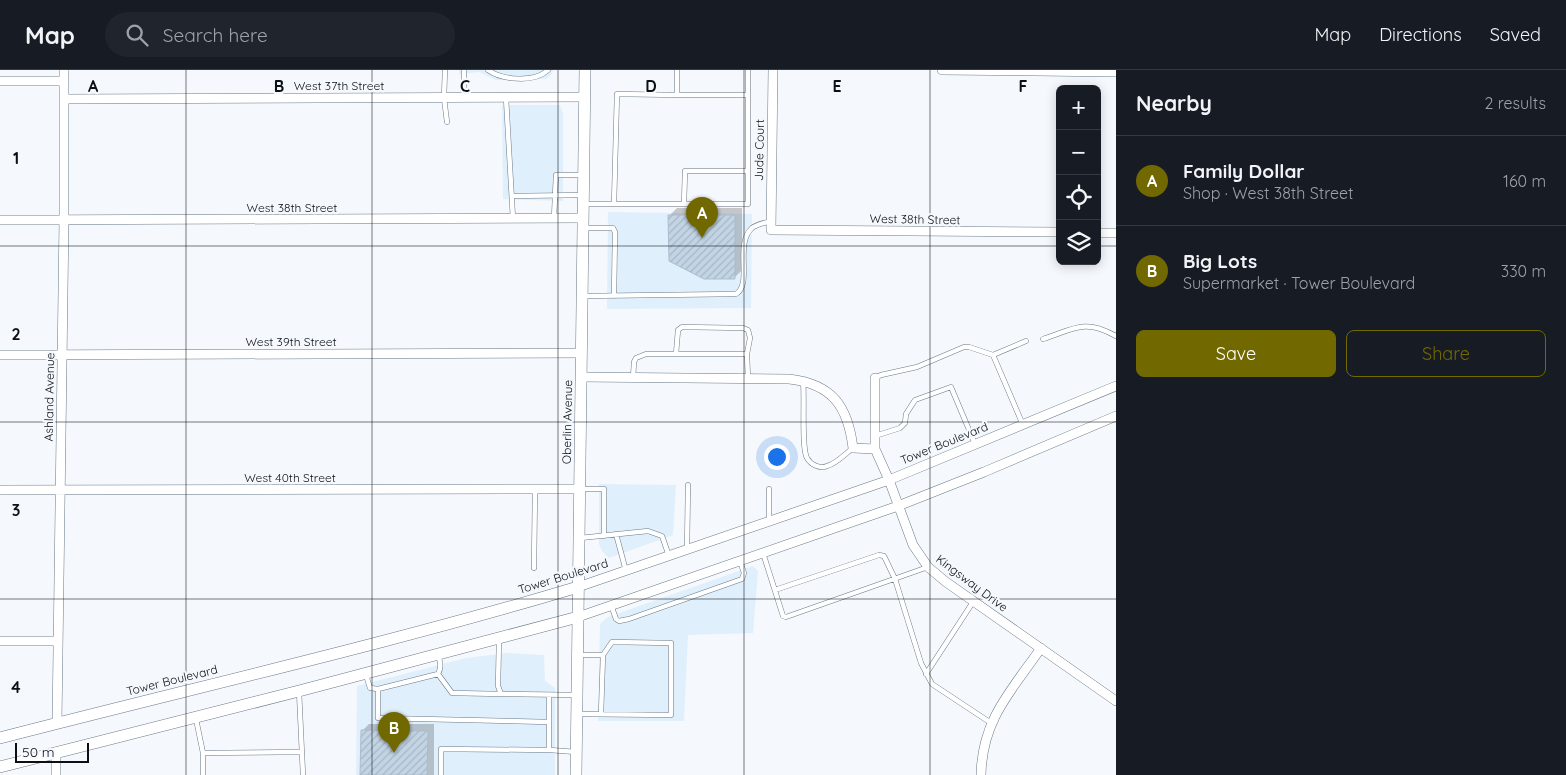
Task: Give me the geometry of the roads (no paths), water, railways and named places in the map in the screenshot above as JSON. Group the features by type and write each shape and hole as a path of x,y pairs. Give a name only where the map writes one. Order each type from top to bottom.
{"street":[{"name":"Ashland Avenue","path":"57,724 64,220 64,70"},
{"name":"Oberlin Avenue","path":"576,775 585,70"},
{"name":"Jude Court","path":"771,225 773,70"},
{"path":"942,70 1116,72"},
{"path":"0,81 64,81"},
{"name":"West 37th Street","path":"64,98 585,97"},
{"name":"West 38th Street","path":"0,220 554,218 583,223"},
{"name":"West 38th Street","path":"771,225 1056,232"},
{"path":"1101,233 1116,233"},
{"name":"West 39th Street","path":"0,354 582,353"},
{"path":"581,377 803,381 815,385 835,398 848,420 853,448 875,449"},
{"name":"Kingsway Drive","path":"876,378 875,449 889,480 913,545 928,567 974,602 1116,701"},
{"name":"Tower Boulevard","path":"0,738 502,610 626,571 889,480 1116,386"},
{"path":"0,767 195,718 578,617 898,506 1116,416"},
{"name":"West 40th Street","path":"0,490 580,489"},
{"path":"0,641 58,641"},
{"path":"981,775 983,750 991,724 1002,702 1041,648"},
{"path":"56,752 56,775"}],"lane":[{"path":"445,70 444,98 447,122"},
{"path":"464,70 464,98"},
{"path":"488,70 494,75 508,78 539,76 548,70"},
{"path":"677,70 677,95"},
{"path":"512,196 554,196 614,204 748,204 748,70"},
{"path":"614,204 617,94 748,95"},
{"path":"506,98 513,218"},
{"path":"684,204 685,171 748,171"},
{"path":"554,218 556,175 584,175"},
{"path":"583,223 613,228 615,232 614,296"},
{"path":"582,296 736,294 741,292 743,286 746,235 754,227 771,225"},
{"path":"1043,339 1091,325 1116,336"},
{"path":"676,354 676,334 682,327 743,328 748,330 750,338 747,354 748,379"},
{"path":"876,378 881,375 917,367 964,347 992,355 1026,341"},
{"path":"633,378 634,362 639,356 646,354 747,354"},
{"path":"992,355 1023,425"},
{"path":"803,381 804,446 807,457 812,464 820,467 828,466 853,448"},
{"path":"875,436 900,428 905,423 906,414 915,400 951,387 976,445"},
{"path":"687,550 688,485"},
{"path":"534,568 535,489"},
{"path":"580,489 604,489 604,536"},
{"path":"769,489 769,521"},
{"path":"579,538 648,531 662,536 669,556"},
{"path":"616,534 626,571"},
{"path":"763,553 783,616 786,618 928,567"},
{"path":"775,590 879,555 884,556 895,579 921,664 932,684 991,724"},
{"path":"611,605 616,619 619,621 629,619 742,579 744,574 740,561"},
{"path":"926,674 974,602"},
{"path":"499,638 498,686 501,694"},
{"path":"576,714 671,715 671,643 612,642 603,655 601,714"},
{"path":"438,654 441,664 438,674"},
{"path":"577,655 603,655"},
{"path":"365,673 370,688 378,689 438,674"},
{"path":"438,674 452,694 576,695"},
{"path":"378,689 378,718 549,722"},
{"path":"299,691 303,775"},
{"path":"549,695 550,750"},
{"path":"195,718 203,753 203,775"},
{"path":"441,775 441,749 576,752"},
{"path":"203,753 302,752"}],"place":[{"name":"Family Dollar","path":"702,238"},
{"name":"Big Lots","path":"394,753"}]}
